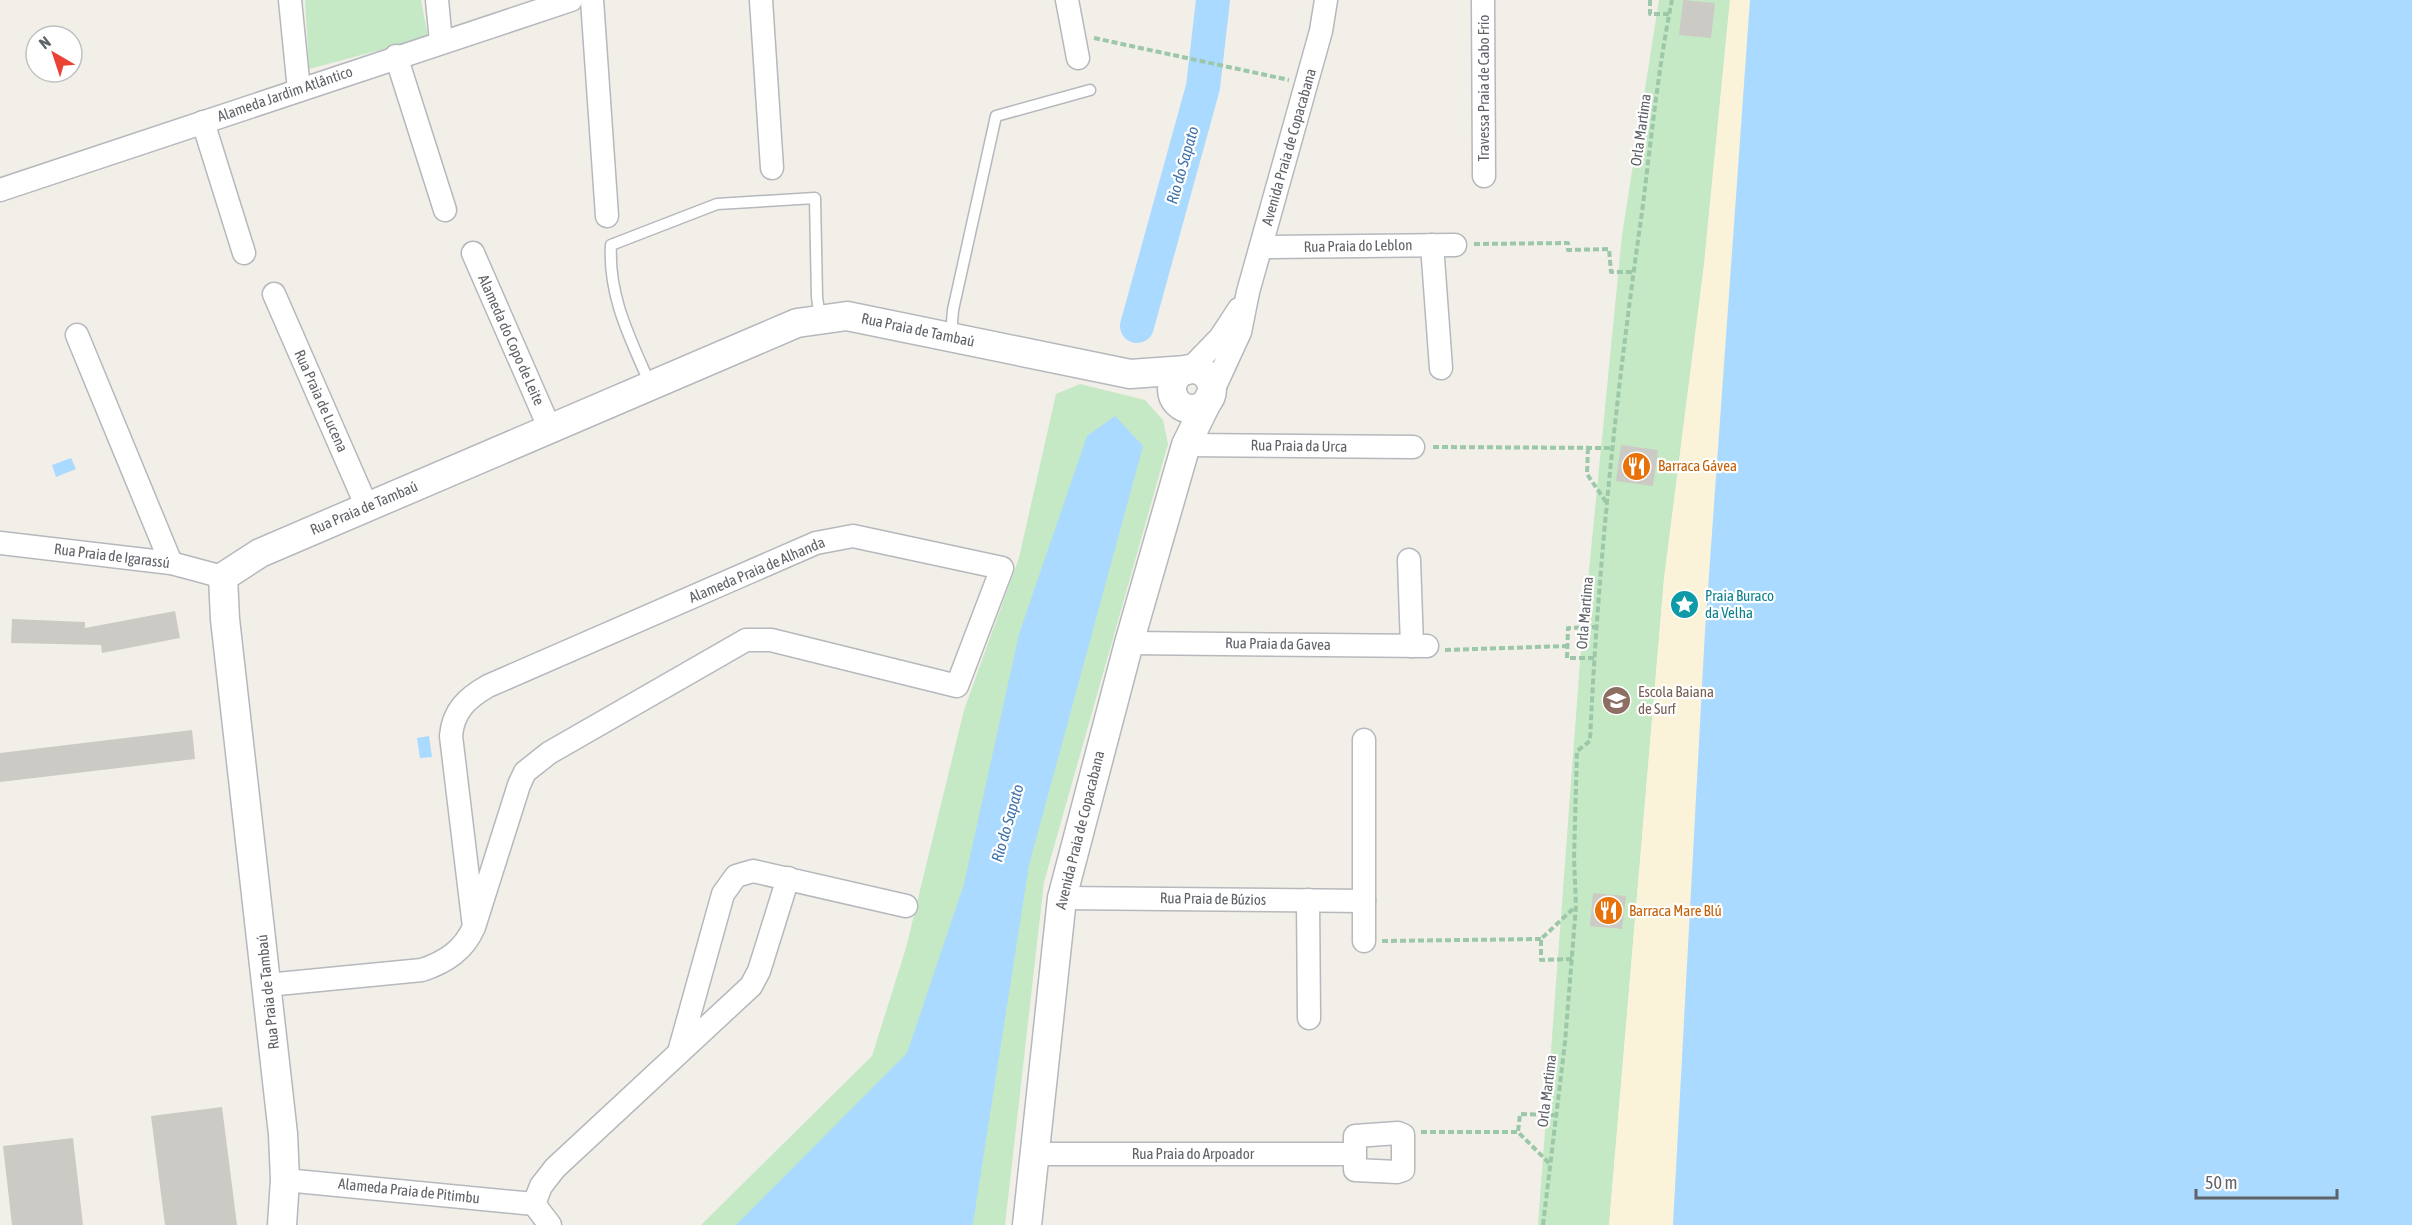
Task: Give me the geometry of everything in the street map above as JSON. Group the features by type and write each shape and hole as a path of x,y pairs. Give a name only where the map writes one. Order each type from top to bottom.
{"street":[{"path":"290,0 299,90"},
{"path":"437,0 441,42"},
{"name":"Alameda Jardim Atlântico","path":"0,190 565,0"},
{"path":"592,0 607,216"},
{"path":"762,0 772,168"},
{"path":"1067,0 1078,58"},
{"name":"Avenida Praia de Copacabana","path":"1027,1225 1062,898 1129,643 1186,445 1237,340 1248,292 1307,85 1326,0"},
{"name":"Travessa Praia de Cabo Frio","path":"1484,0 1484,176"},
{"path":"396,56 445,210"},
{"path":"203,122 244,253"},
{"name":"Rua Praia do Leblon","path":"1261,247 1455,244"},
{"path":"1432,245 1441,368"},
{"name":"Alameda do Copo de Leite","path":"473,253 549,427"},
{"name":"Avenida Praia de Copacabana","path":"1188,369 1226,330 1248,292"},
{"name":"Rua Praia de Lucena","path":"274,294 367,507"},
{"name":"Rua Praia de Tambaú","path":"282,1225 285,1179 267,985 225,619 223,577 260,553 549,427 797,323 847,316 1130,374 1188,369"},
{"path":"77,335 171,563"},
{"path":"1188,369 1197,369 1208,376 1212,388 1210,397 1200,407 1193,409 1180,405 1175,400 1172,389 1175,379 1188,369"},
{"name":"Rua Praia de Tambaú","path":"1130,374 1175,400"},
{"name":"Avenida Praia de Copacabana","path":"1175,400 1186,445"},
{"name":"Rua Praia da Urca","path":"1186,445 1413,447"},
{"name":"Alameda Praia de Alhanda","path":"267,985 422,970 439,964 456,953 468,940 474,927 525,772 536,762 746,640 771,640 957,686 1002,568 870,538 835,537 489,686 472,696 453,722 451,736 474,927"},
{"name":"Rua Praia de Igarassú","path":"0,543 171,563 223,577"},
{"path":"1409,560 1419,646"},
{"name":"Rua Praia da Gavea","path":"1129,643 1419,646"},
{"path":"1364,740 1364,941"},
{"path":"679,1053 728,884 736,876 753,871 906,906"},
{"path":"550,1225 534,1204 541,1186 555,1168 756,980 788,878"},
{"name":"Rua Praia de Búzios","path":"1062,898 1364,901"},
{"path":"1308,900 1309,1018"},
{"path":"1357,1134 1403,1136 1405,1164 1400,1172 1357,1172 1353,1168 1353,1141 1357,1134"},
{"name":"Rua Praia do Arpoador","path":"1033,1154 1353,1154"},
{"name":"Alameda Praia de Pitimbu","path":"285,1179 534,1204"}],"lane":[{"path":"951,337 954,310 996,116 1090,90"},
{"path":"650,384 614,296 609,272 611,245 717,204 815,198 817,297 820,319"}],"path":[{"path":"1650,0 1650,14 1669,14"},
{"name":"Orla Martima","path":"1543,1225 1557,1115 1576,906 1574,858 1577,751 1590,741 1596,627 1612,448 1633,272 1672,0"},
{"path":"1073,34 1180,55 1307,85"},
{"path":"1455,244 1568,243 1568,250 1609,249 1611,272 1633,272"},
{"path":"1413,447 1612,448"},
{"path":"1588,448 1587,474 1606,503"},
{"path":"1594,658 1567,658 1568,628 1596,627"},
{"path":"1419,646 1443,651 1567,646"},
{"path":"1364,941 1541,939 1576,906"},
{"path":"1541,939 1541,960 1572,959"},
{"path":"1518,1132 1520,1114 1557,1115"},
{"path":"1403,1136 1411,1131 1518,1132 1550,1163"}],"green space":[{"path":"305,0 421,0 428,37 309,69"},
{"path":"1659,0 1730,0 1704,265 1664,579 1609,1225 1538,1225 1580,662 1622,235"},
{"path":"1080,384 1145,400 1163,420 1168,444 1044,882 1005,1225 701,1225 872,1056 906,948 964,710 1019,558 1056,394"}],"sand":[{"name":"Praia Buraco da Velha","path":"1730,0 1750,0 1705,631 1673,1225 1609,1225 1664,579 1704,265"}],"water":[{"path":"1750,0 2412,0 2412,1225 1673,1225 1705,631"},
{"path":"1115,416 1143,446 1029,865 973,1223 971,1225 736,1225 907,1053 964,884 1019,634 1087,436"},
{"path":"71,458 76,469 56,477 52,465"},
{"path":"429,736 432,757 420,758 417,738"}],"building":[{"path":"1683,0 1715,3 1711,38 1679,35"},
{"name":"Barraca Gávea","path":"1621,445 1658,450 1653,486 1616,481"},
{"path":"175,611 180,638 102,653 101,645 11,643 12,619 85,622 85,628"},
{"path":"192,730 195,759 0,782 0,753"},
{"name":"Barraca Mare Blú","path":"1593,893 1626,896 1622,929 1590,926"},
{"path":"222,1107 237,1225 165,1225 151,1116"},
{"path":"73,1138 83,1225 12,1225 3,1146"}],"waterway":[{"name":"Rio do Sapato","path":"1137,326 1203,87 1213,0"}],"place":[{"name":"Barraca Gávea","path":"1637,466"},
{"name":"Praia Buraco da Velha","path":"1684,605"},
{"name":"Escola Baiana de Surf","path":"1617,701"},
{"name":"Barraca Mare Blú","path":"1608,911"}]}
